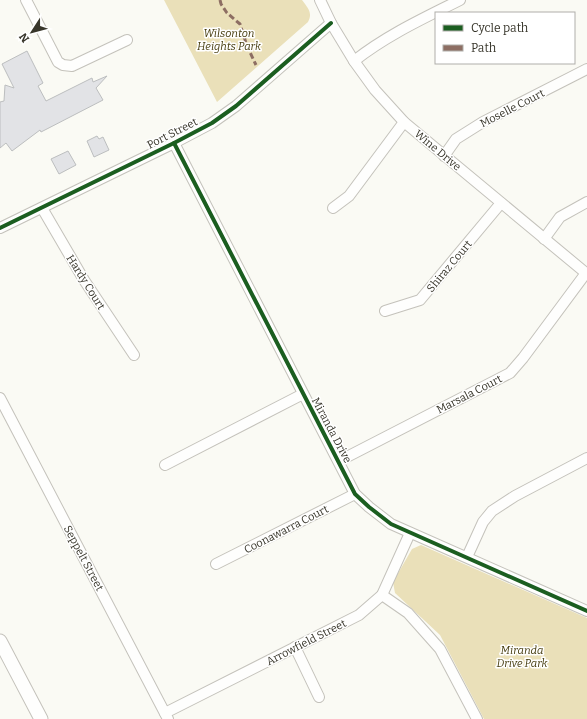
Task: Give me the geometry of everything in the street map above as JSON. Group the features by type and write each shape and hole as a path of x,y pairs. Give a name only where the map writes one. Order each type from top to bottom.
{"street":[{"path":"26,0 58,62 62,65 72,66 127,40"},
{"name":"Wine Drive","path":"320,0 354,61 375,90 404,122 586,273"},
{"path":"436,12 460,0"},
{"path":"354,61 400,30 435,12"},
{"name":"Port Street","path":"0,228 174,143 228,112 332,23"},
{"name":"Moselle Court","path":"444,156 456,139 483,122 587,69"},
{"path":"333,208 349,196 404,122"},
{"name":"Miranda Drive","path":"174,143 355,494 391,524 587,611"},
{"path":"544,239 560,217 587,202"},
{"name":"Shiraz Court","path":"385,311 420,300 501,204"},
{"name":"Hardy Court","path":"42,208 84,280 134,355"},
{"name":"Marsala Court","path":"339,461 510,373 523,358 586,273"},
{"path":"165,465 303,394"},
{"name":"Seppelt Street","path":"0,398 167,716"},
{"path":"467,557 483,522 492,511 515,496 587,458"},
{"name":"Coonawarra Court","path":"216,564 355,494"},
{"name":"Arrowfield Street","path":"167,716 295,647 359,615 382,595 410,533"},
{"path":"382,595 408,613 440,649 477,719"},
{"path":"0,641 41,719"},
{"path":"295,647 319,697"}],"green space":[{"name":"Wilsonton Heights Park","path":"164,0 302,0 308,8 310,16 308,22 217,102"},
{"name":"Miranda Drive Park","path":"421,545 587,618 587,719 484,719 440,635 395,593 393,582 412,549"}],"building":[{"path":"27,51 43,83 38,86 46,101 92,78 93,82 107,76 96,88 103,100 41,132 40,130 12,151 6,143 0,148 0,102 4,101 5,85 14,88 2,64"},
{"path":"97,136 99,139 103,137 109,150 94,157 87,141"},
{"path":"68,151 76,165 59,174 51,159"}],"marked path":[{"path":"220,0 227,13 240,24 247,46 256,65"}],"cycle path":[{"path":"0,228 212,123 236,106 331,23"},
{"path":"174,143 355,494 391,524 587,611"}]}
